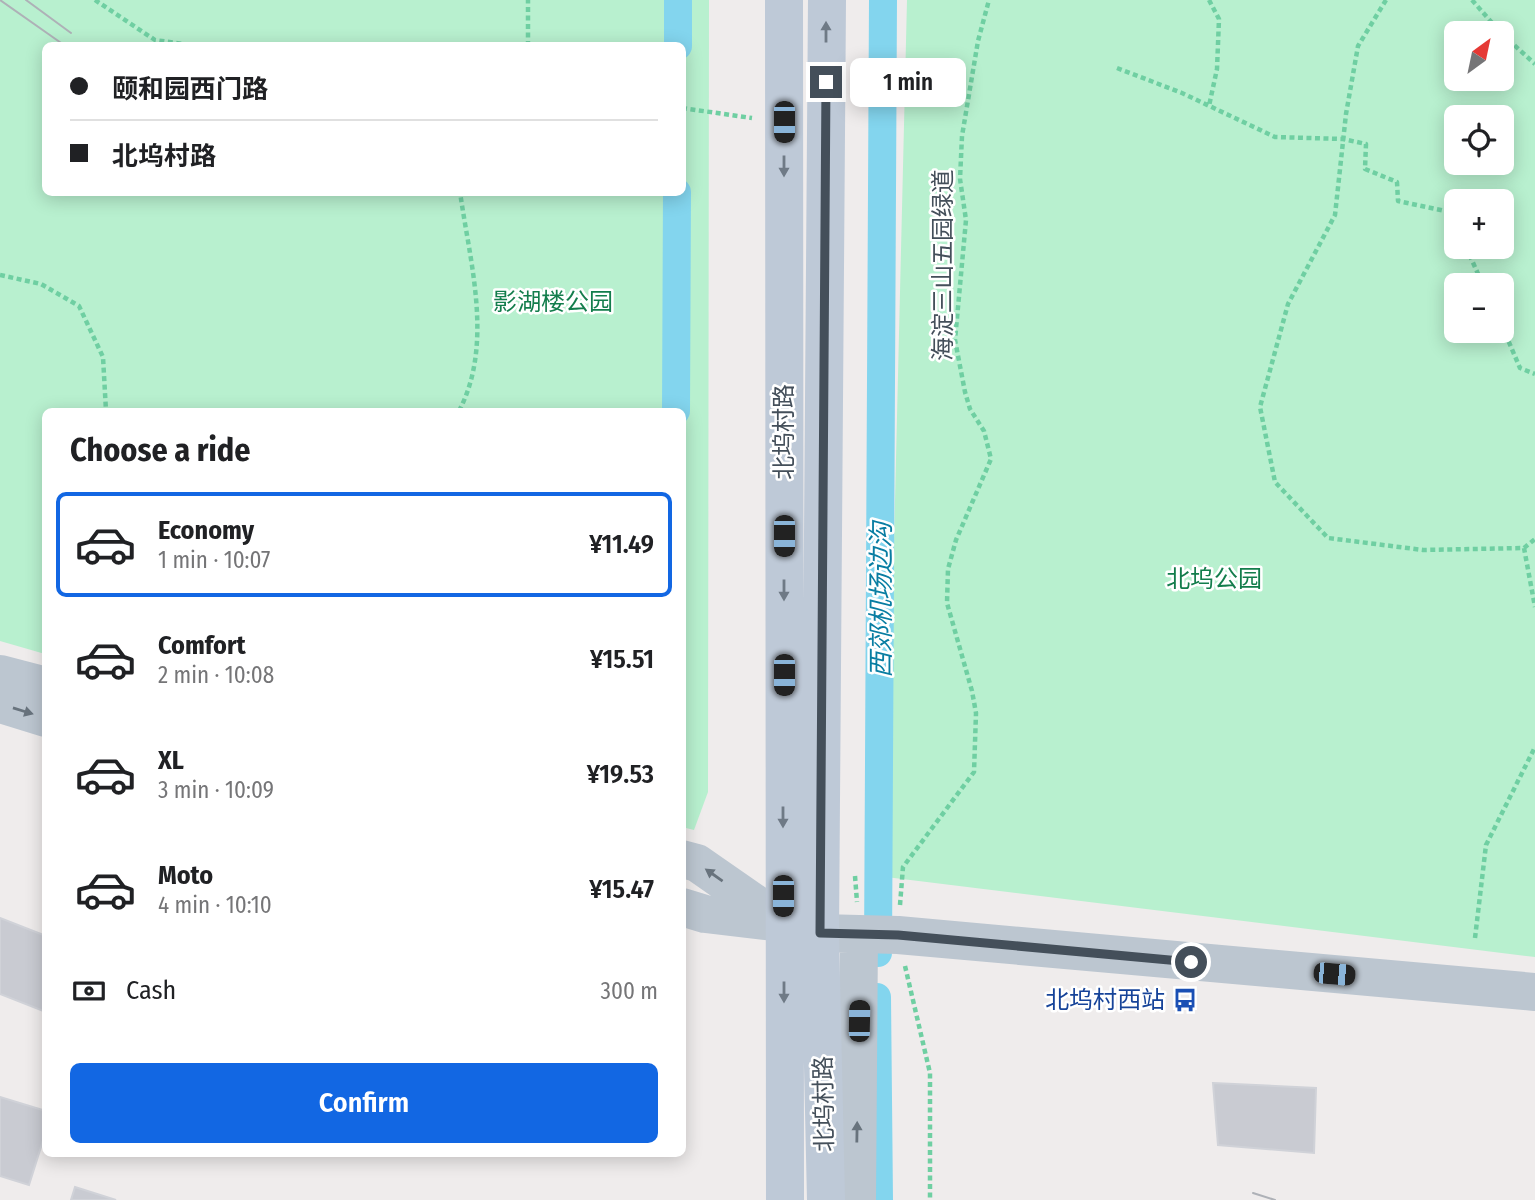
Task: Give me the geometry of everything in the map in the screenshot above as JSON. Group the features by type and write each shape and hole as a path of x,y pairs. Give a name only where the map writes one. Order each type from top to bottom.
{"main road":[{"name":"北坞村路","path":"784,0 785,1200"},
{"name":"北坞村路","path":"826,1200 820,933 827,0"}],"street":[{"path":"0,674 42,685"},
{"path":"0,704 42,717"},
{"path":"686,860 697,863 783,923"},
{"path":"686,908 705,914 783,923 820,933 898,935 1535,992"},
{"name":"北坞村路","path":"857,1200 859,934"}],"path":[{"path":"95,0 155,40 169,42"},
{"path":"528,0 528,42"},
{"name":"海淀三山五园绿道","path":"930,1200 930,1073 898,935 903,867 974,772 977,753 972,691 947,603 948,569 956,540 991,458 984,431 970,409 955,340 966,220 960,179 962,136 978,41 989,0"},
{"path":"1209,0 1219,19 1217,69 1209,106"},
{"path":"1386,0 1358,46 1343,139 1335,215 1287,304 1260,407 1275,482 1328,538 1423,550 1524,548 1535,539"},
{"path":"1472,0 1490,21"},
{"path":"1514,49 1535,64"},
{"path":"1117,68 1275,136 1343,139 1366,144 1365,169 1397,182 1398,201 1444,211"},
{"path":"686,109 784,122"},
{"path":"460,408 466,396 479,327 461,196"},
{"path":"0,275 41,284 79,306 103,356 106,408"},
{"path":"1509,343 1520,368 1535,374"},
{"path":"1524,548 1535,607"},
{"path":"1475,939 1486,845 1535,747"}],"green space":[{"name":"影湖楼公园","path":"0,0 709,0 708,792 694,830 686,828 686,408 42,408 42,653 0,641"},
{"name":"北坞公园","path":"907,0 1535,0 1535,957 886,877"}],"building":[{"path":"0,918 42,934 42,1010 0,994"},
{"path":"1213,1083 1316,1088 1314,1153 1218,1145"},
{"path":"0,1097 42,1110 42,1144 29,1185 0,1176"},
{"path":"75,1187 116,1200 71,1200"}],"waterway":[{"path":"678,0 678,42"},
{"name":"西郊机场边沟","path":"878,953 883,0"},
{"path":"676,408 677,196"},
{"name":"西郊机场边沟","path":"877,997 879,1200"}],"tram line":[{"path":"0,0 60,42"},
{"path":"26,0 71,33"},
{"path":"1253,1193 1275,1200"}],"place":[{"name":"北坞村西站","path":"1185,1000"}],"route":[{"path":"826,82 820,933 898,935 1191,962"}]}
